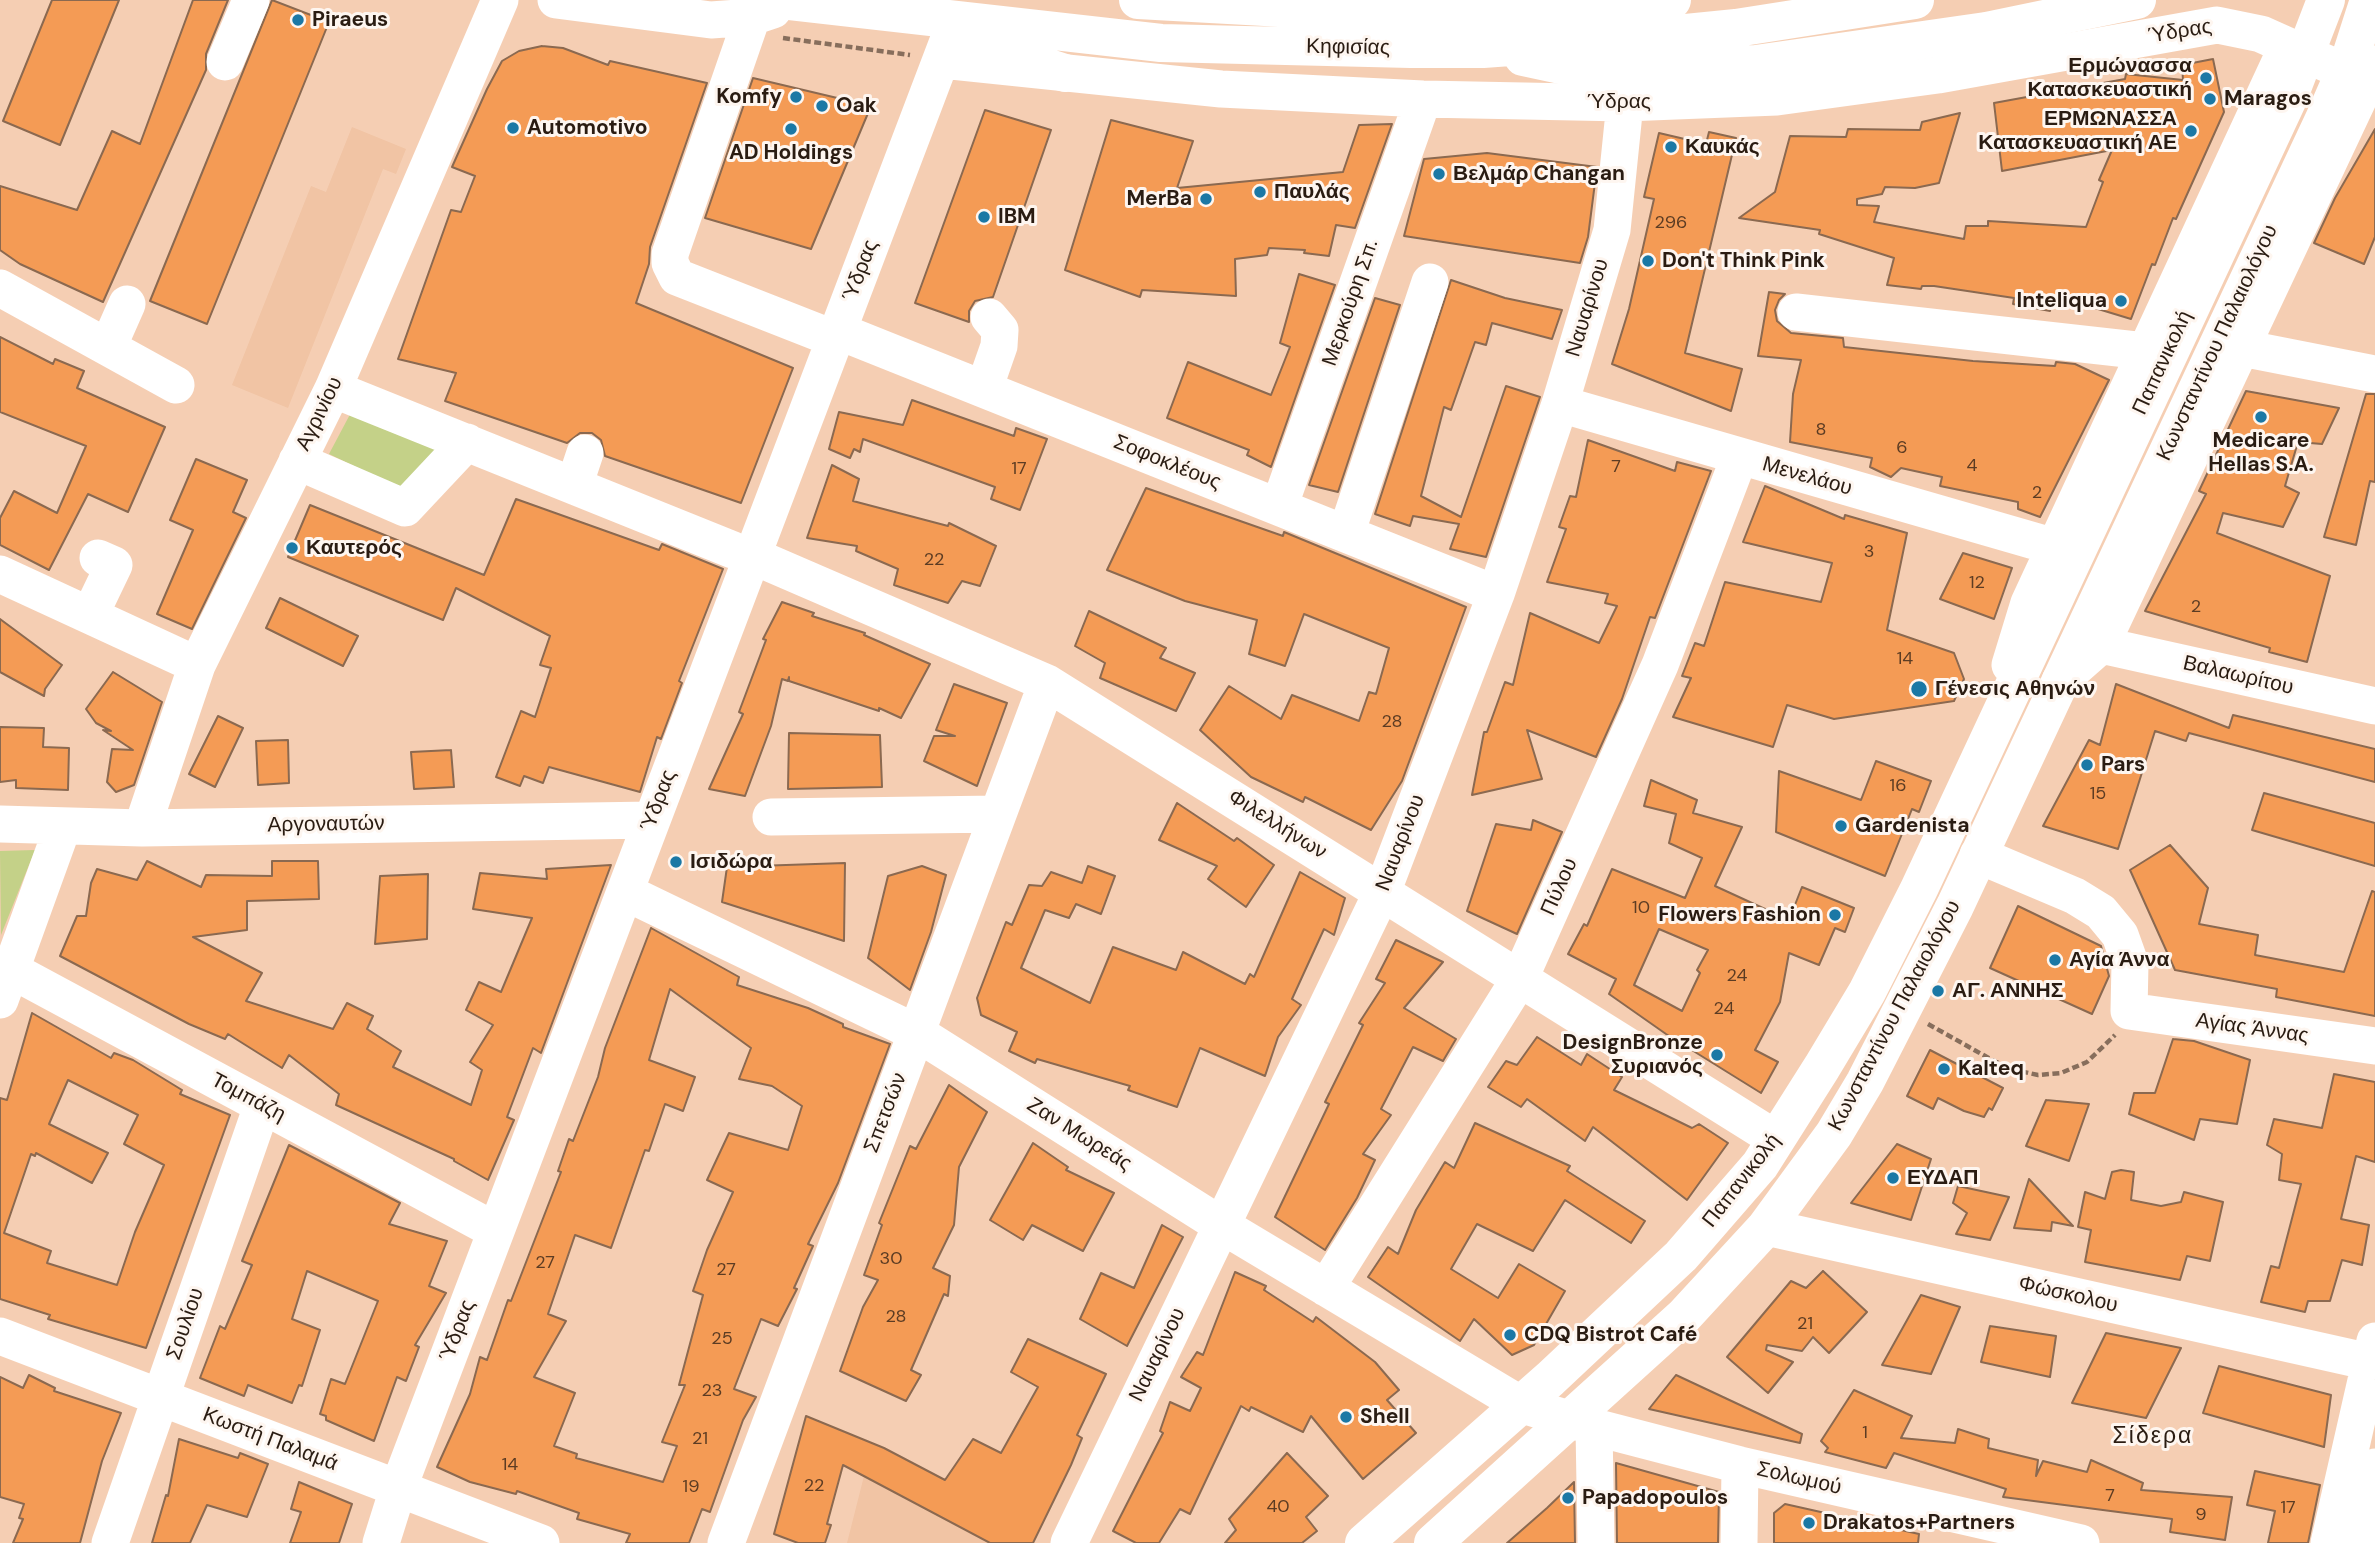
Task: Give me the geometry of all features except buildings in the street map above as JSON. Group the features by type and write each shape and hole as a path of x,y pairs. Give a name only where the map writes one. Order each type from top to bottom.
{"main road":[{"name":"Κηφισίας","path":"1138,0 1410,15 1671,0"},
{"name":"Κηφισίας","path":"777,6 956,20 1161,43 1283,48 1483,49 1736,28 1915,0"},
{"path":"1483,49 1579,69 1756,64 1986,31 2137,0"},
{"path":"2297,47 2312,28 2300,0"},
{"name":"Παπανικολή","path":"1364,1543 1681,1256 1733,1198 1776,1139 1867,992 1919,889 2297,47 2326,0"},
{"name":"Κωνσταντίνου Παλαιολόγου","path":"1433,1543 1582,1424 1766,1227 1834,1134 1903,1011 1978,855 2325,117 2348,62 2369,0"},
{"path":"956,20 978,45 1065,73"}],"street":[{"path":"225,62 251,0"},
{"name":"Αγρινίου","path":"142,828 197,665 333,389 500,0"},
{"path":"556,0 711,20 777,6"},
{"name":"Σοφοκλέους","path":"777,6 670,254 670,263 677,277 984,389 1496,594"},
{"name":"Ύδρας","path":"381,1543 398,1489 652,820 743,553 837,335 956,20"},
{"name":"Ύδρας","path":"942,60 1221,89 1423,99 1625,103 1777,97 1938,75 2217,25 2250,30 2369,78"},
{"name":"Παπανικολή","path":"1994,723 2029,603 2146,351 2297,47"},
{"name":"Κωνσταντίνου Παλαιολόγου","path":"2059,682 2101,645 2369,78"},
{"name":"Μερκούρη Σπ.","path":"1279,507 1423,99"},
{"name":"Ναυαρίνου","path":"1069,1543 1383,890 1496,594 1560,404 1612,230 1625,103"},
{"path":"1346,534 1430,282"},
{"path":"0,288 176,385"},
{"path":"108,347 127,304"},
{"path":"1796,312 2146,351"},
{"path":"984,389 1000,338 1000,330 989,317"},
{"path":"2242,348 2375,374"},
{"name":"Φιλελλήνων","path":"333,389 467,442 579,469 743,553 1047,683 1383,890 1776,1139"},
{"name":"Μενελάου","path":"1560,404 1739,458 2055,547"},
{"path":"297,461 405,508 467,442"},
{"name":"Πύλου","path":"1326,1288 1520,978 1660,665 1739,458"},
{"path":"90,615 114,565 98,558"},
{"path":"0,574 197,665"},
{"name":"Βαλαωρίτου","path":"2101,645 2375,706"},
{"name":"Σπετσών","path":"726,1543 1047,683"},
{"path":"771,817 998,814"},
{"name":"Αργοναυτών","path":"0,824 142,828 652,820"},
{"path":"4,978 63,826"},
{"path":"1978,855 2076,896 2101,912 2120,935 2130,963 2129,1011"},
{"name":"Ζαν Μωρεάς","path":"625,892 916,1032 1221,1225 1520,1404"},
{"name":"Τομπάζη","path":"4,978 261,1106 496,1231"},
{"name":"Αγίας Άννας","path":"2129,1011 2375,1046"},
{"name":"Σουλίου","path":"110,1543 261,1106"},
{"name":"Φώσκολου","path":"1766,1227 2372,1352"},
{"name":"Κωστή Παλαμά","path":"0,1336 398,1489 503,1536 541,1543"},
{"path":"2329,1543 2372,1352"},
{"name":"Σολωμού","path":"1520,1404 1582,1424 1740,1465 2081,1543"},
{"path":"1582,1424 1595,1543"},
{"path":"1739,1543 1740,1465"},
{"path":"2358,1543 2375,1467"}],"path":[{"path":"777,6 764,31 778,38 942,60"},
{"path":"1903,1011 2015,1070 2038,1074 2061,1073 2087,1062 2110,1042 2129,1011"}],"shaded area":[{"path":"352,127 406,149 396,174 383,169 288,408 232,385 311,186 326,192"},
{"path":"864,1476 990,1543 847,1543"}],"green space":[{"path":"356,403 459,443 414,495 329,454"},
{"path":"35,850 1,935 0,851"}],"place":[{"name":"Piraeus","path":"298,20"},
{"name":"Ερμώνασσα Κατασκευαστική","path":"2206,78"},
{"name":"Komfy","path":"796,97"},
{"name":"Maragos","path":"2210,99"},
{"name":"Oak","path":"822,106"},
{"name":"Automotivo","path":"513,128"},
{"name":"AD Holdings","path":"791,129"},
{"name":"ΕΡΜΩΝΑΣΣΑ Κατασκευαστική ΑΕ","path":"2191,131"},
{"name":"Καυκάς","path":"1671,147"},
{"name":"Βελμάρ Changan","path":"1439,174"},
{"name":"Παυλάς","path":"1260,192"},
{"name":"MerBa","path":"1206,199"},
{"name":"IBM","path":"984,217"},
{"name":"Don't Think Pink","path":"1648,261"},
{"name":"Inteliqua","path":"2121,301"},
{"name":"Medicare Hellas S.A.","path":"2261,417"},
{"name":"Καυτερός","path":"292,548"},
{"name":"Γένεσις Αθηνών","path":"1919,689"},
{"name":"Pars","path":"2087,765"},
{"name":"Gardenista","path":"1841,826"},
{"name":"Ισιδώρα","path":"676,862"},
{"name":"Flowers Fashion","path":"1835,915"},
{"name":"Αγία Άννα","path":"2055,960"},
{"name":"ΑΓ. ΑΝΝΗΣ","path":"1938,991"},
{"name":"DesignBronze Συριανός","path":"1717,1055"},
{"name":"Kalteq","path":"1944,1069"},
{"name":"ΕΥΔΑΠ","path":"1893,1178"},
{"name":"CDQ Bistrot Café","path":"1510,1335"},
{"name":"Shell","path":"1346,1417"},
{"name":"Papadopoulos","path":"1568,1498"},
{"name":"Drakatos+Partners","path":"1809,1523"}],"district":[{"name":"Σίδερα","path":"2153,1437"}]}
